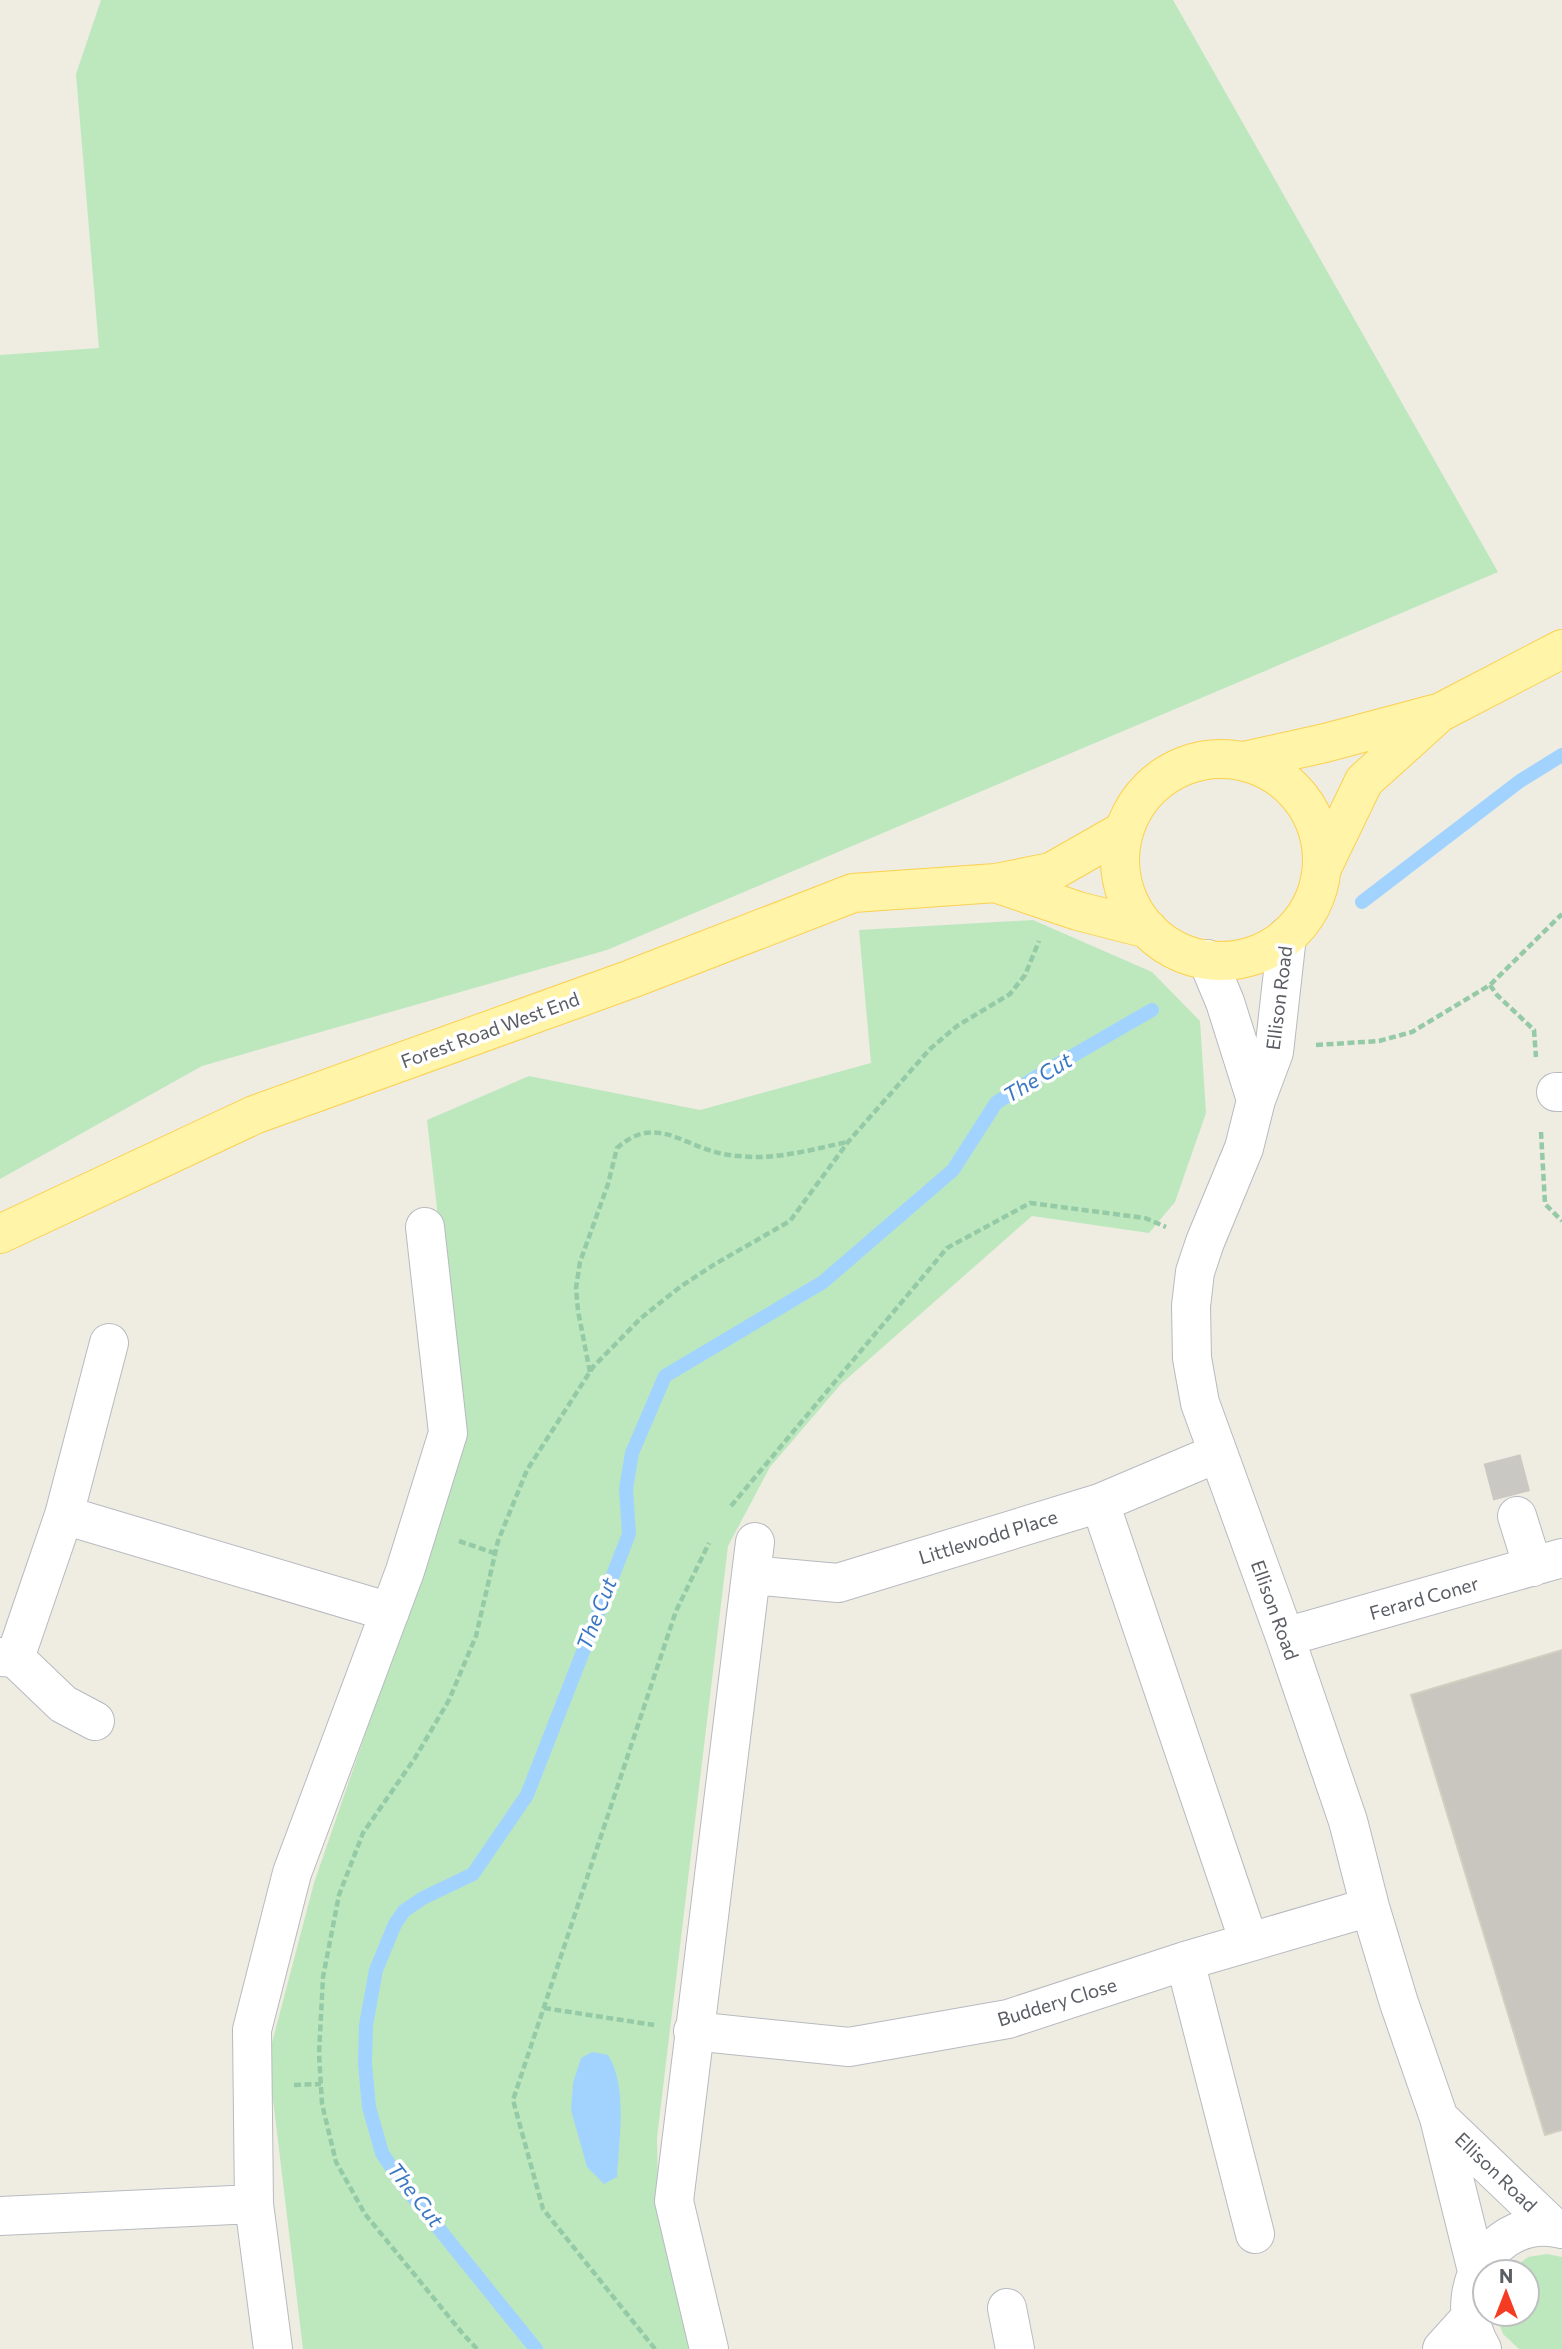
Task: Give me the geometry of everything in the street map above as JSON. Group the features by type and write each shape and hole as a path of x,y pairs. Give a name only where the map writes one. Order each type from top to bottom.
{"main road":[{"path":"1441,712 1364,781 1323,866 1318,892 1301,924 1275,947 1242,960 1189,957 1158,940 1134,914 1119,866 1123,831 1139,800 1164,775 1197,761 1244,761 1441,712 1562,649"},
{"path":"1244,761 1277,775 1303,800 1319,830 1323,866"},
{"name":"Forest Road West End","path":"0,1234 254,1115 631,979 853,893 996,883 1051,872 1123,831"},
{"name":"Forest Road West End","path":"996,883 1078,911 1148,929"}],"street":[{"name":"Ellison Road","path":"1287,936 1274,1052 1256,1100 1244,1148 1195,1272 1191,1306 1192,1358 1200,1403 1348,1821 1370,1907 1423,2076 1439,2118 1473,2258"},
{"name":"Ellison Road","path":"1207,959 1225,1002 1256,1100"},
{"path":"273,2349 254,2204 252,2030 292,1873 405,1571 449,1433 425,1227"},
{"path":"94,1721 63,1704 7,1657 64,1515 109,1343"},
{"name":"Littlewodd Place","path":"693,2031 753,1558 838,1583 1100,1503 1217,1453"},
{"path":"1100,1503 1249,1942"},
{"path":"64,1515 390,1612"},
{"path":"1517,1516 1548,1562"},
{"name":"Ferard Coner","path":"1285,1637 1548,1562"},
{"name":"Buddery Close","path":"693,2031 849,2047 1008,2019 1185,1961 1370,1907"},
{"path":"1185,1961 1255,2234"},
{"path":"693,2031 674,2201 709,2349"},
{"name":"Ellison Road","path":"1439,2118 1558,2228"},
{"path":"0,2216 254,2204"},
{"path":"1486,2258 1508,2237 1530,2228 1558,2228"},
{"path":"1471,2288 1471,2306"},
{"path":"1007,2308 1015,2349"},
{"path":"1442,2349 1476,2334"}],"path":[{"path":"1316,1045 1379,1041 1412,1032 1490,985 1562,914"},
{"path":"477,2349 365,2214 336,2162 322,2104 319,2054 323,1977 339,1895 363,1833 415,1758 449,1700 476,1636 498,1541 527,1470 590,1372 641,1318 680,1287 790,1222 848,1142 930,1049 957,1026 1010,993 1025,975 1040,939"},
{"path":"1490,985 1534,1030"},
{"path":"590,1372 576,1288 580,1262 608,1184 617,1149 637,1135 653,1133 668,1133 714,1152 760,1157 848,1142"},
{"path":"544,2008 693,2031"}],"green space":[{"path":"101,0 1173,0 1498,572 607,950 202,1066 0,1179 0,355 99,348 76,74"},
{"path":"1033,920 1152,972 1200,1021 1206,1113 1175,1202 1149,1233 1032,1216 841,1384 770,1467 728,1546 657,2138 658,2189 696,2349 303,2349 268,2058 314,1883 464,1447 427,1120 529,1076 700,1110 871,1063 859,930"},
{"path":"1547,2254 1562,2257 1562,2349 1519,2349 1503,2334 1501,2328 1541,2328 1541,2258 1528,2257"}],"water":[{"path":"592,2052 608,2055 618,2082 620,2098 617,2177 604,2184 587,2167 571,2110 573,2083 581,2058"}],"building":[{"path":"1562,1650 1562,2130 1545,2135 1411,1695"}],"waterway":[{"name":"The Cut","path":"1362,902 1520,781 1562,755"},
{"name":"The Cut","path":"536,2349 402,2183 382,2153 369,2107 365,2064 366,2025 376,1970 395,1924 404,1911 423,1898 473,1874 527,1795 629,1534 626,1489 632,1453 665,1376 823,1282 953,1170 996,1103 1152,1010"}],"tunnel":[{"path":"1502,1459 1517,1516"}]}
